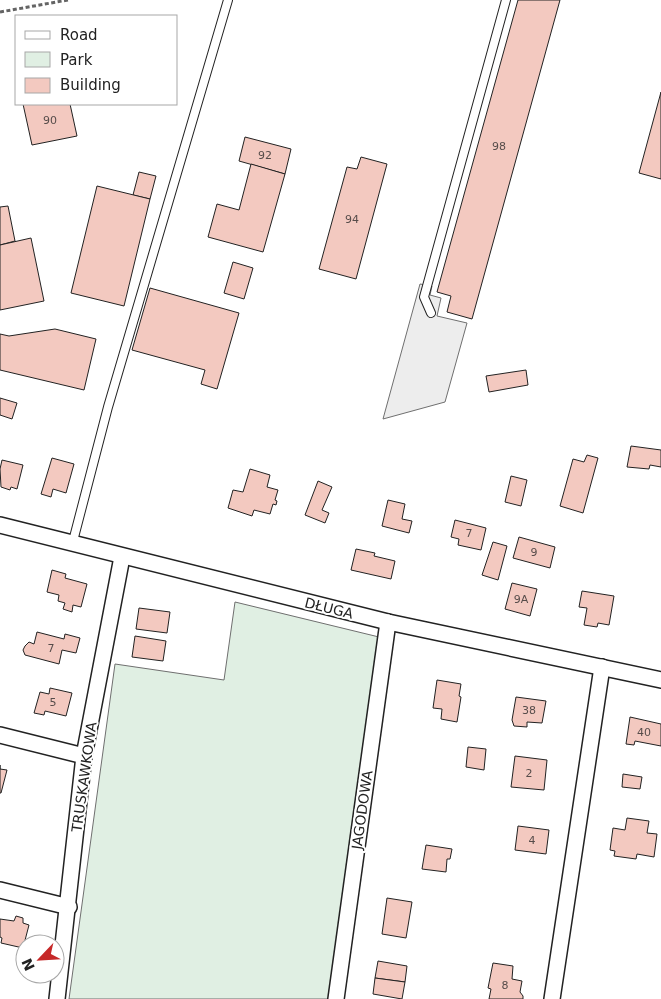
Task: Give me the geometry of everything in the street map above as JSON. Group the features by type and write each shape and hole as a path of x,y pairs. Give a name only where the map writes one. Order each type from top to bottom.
{"street":[{"name":"DŁUGA","path":"0,525 72,545 388,622 661,680"},
{"name":"TRUSKAWKOWA","path":"57,999 69,907 84,756 122,557"},
{"name":"JAGODOWA","path":"336,999 388,622"},
{"path":"552,999 602,667"},
{"path":"0,735 84,756"},
{"path":"0,890 69,907"}],"lane":[{"path":"72,545 108,407 228,0"},
{"path":"431,313 424,297 506,0"}],"path":[{"path":"0,12 68,0"}],"green space":[{"path":"235,602 379,637 329,999 69,999 115,664 224,680"}],"shaded area":[{"path":"420,284 432,286 430,295 441,298 437,316 467,323 445,402 383,419"}],"building":[{"path":"518,0 560,0 472,319 447,312 451,296 437,292"},
{"path":"661,92 661,179 639,173"},
{"path":"23,105 70,105 77,136 32,145"},
{"path":"245,137 291,149 285,174 239,161"},
{"path":"361,157 387,164 356,279 319,269 347,167 357,169"},
{"path":"251,164 285,174 263,252 208,237 217,204 239,210"},
{"path":"139,172 156,176 150,199 133,195"},
{"path":"97,186 150,199 124,306 71,293"},
{"path":"8,206 15,241 0,245 0,207"},
{"path":"31,238 44,301 0,310 0,245"},
{"path":"233,262 253,268 244,299 224,293"},
{"path":"150,288 239,313 217,389 201,384 205,370 132,350"},
{"path":"55,329 96,339 84,390 0,370 0,334 9,336"},
{"path":"526,370 528,385 489,392 486,376"},
{"path":"0,398 17,403 12,419 0,415"},
{"path":"631,446 661,450 661,467 650,465 649,469 627,467"},
{"path":"587,455 598,458 583,513 560,506 573,459 584,462"},
{"path":"52,458 74,464 66,493 53,489 51,497 41,494"},
{"path":"2,460 23,465 17,489 11,487 10,490 1,487 0,469"},
{"path":"250,469 270,475 267,487 278,490 275,500 277,501 276,505 273,504 270,514 254,510 252,516 228,508 233,490 243,492"},
{"path":"511,476 527,480 521,506 505,502"},
{"path":"318,481 332,487 322,510 329,513 325,523 305,515"},
{"path":"388,500 405,504 402,519 412,521 409,533 382,526"},
{"path":"455,520 486,528 481,550 458,545 459,539 451,537"},
{"path":"519,537 555,547 550,568 513,558"},
{"path":"493,542 507,546 498,580 482,575"},
{"path":"356,549 375,553 374,556 395,561 391,579 351,570"},
{"path":"52,570 66,574 65,578 87,584 81,607 73,605 72,612 63,609 65,603 58,601 59,595 47,592"},
{"path":"512,583 537,589 530,616 505,609"},
{"path":"582,591 614,596 609,625 598,623 597,627 584,625 587,608 579,607"},
{"path":"139,608 170,612 167,633 136,629"},
{"path":"37,632 64,639 65,634 80,638 76,653 62,650 59,664 25,655 23,650 25,646 29,642 34,644"},
{"path":"135,636 166,641 163,661 132,657"},
{"path":"437,680 461,684 457,722 441,719 442,709 433,708"},
{"path":"50,688 72,693 66,716 45,711 44,715 34,713 40,692 49,694"},
{"path":"516,697 546,701 542,723 527,722 527,727 514,726 512,720"},
{"path":"630,717 661,724 661,746 635,741 634,745 626,744"},
{"path":"468,747 486,749 484,770 466,767"},
{"path":"515,756 547,760 544,790 511,787"},
{"path":"0,769 7,770 1,793 0,793"},
{"path":"623,774 642,777 640,789 622,787"},
{"path":"627,818 649,821 647,833 657,834 654,857 637,854 636,859 614,856 615,851 610,850 613,828 625,830"},
{"path":"518,826 549,830 546,854 515,850"},
{"path":"426,845 452,849 450,859 447,859 446,872 422,869"},
{"path":"387,898 412,902 406,938 382,934"},
{"path":"16,916 23,918 23,923 29,925 27,934 15,934 15,946 1,943 0,919 14,921"},
{"path":"378,961 407,966 405,982 375,978"},
{"path":"493,963 513,966 512,979 522,981 520,992 523,999 489,999 491,989 488,988"},
{"path":"375,978 405,982 402,999 373,994"}]}
